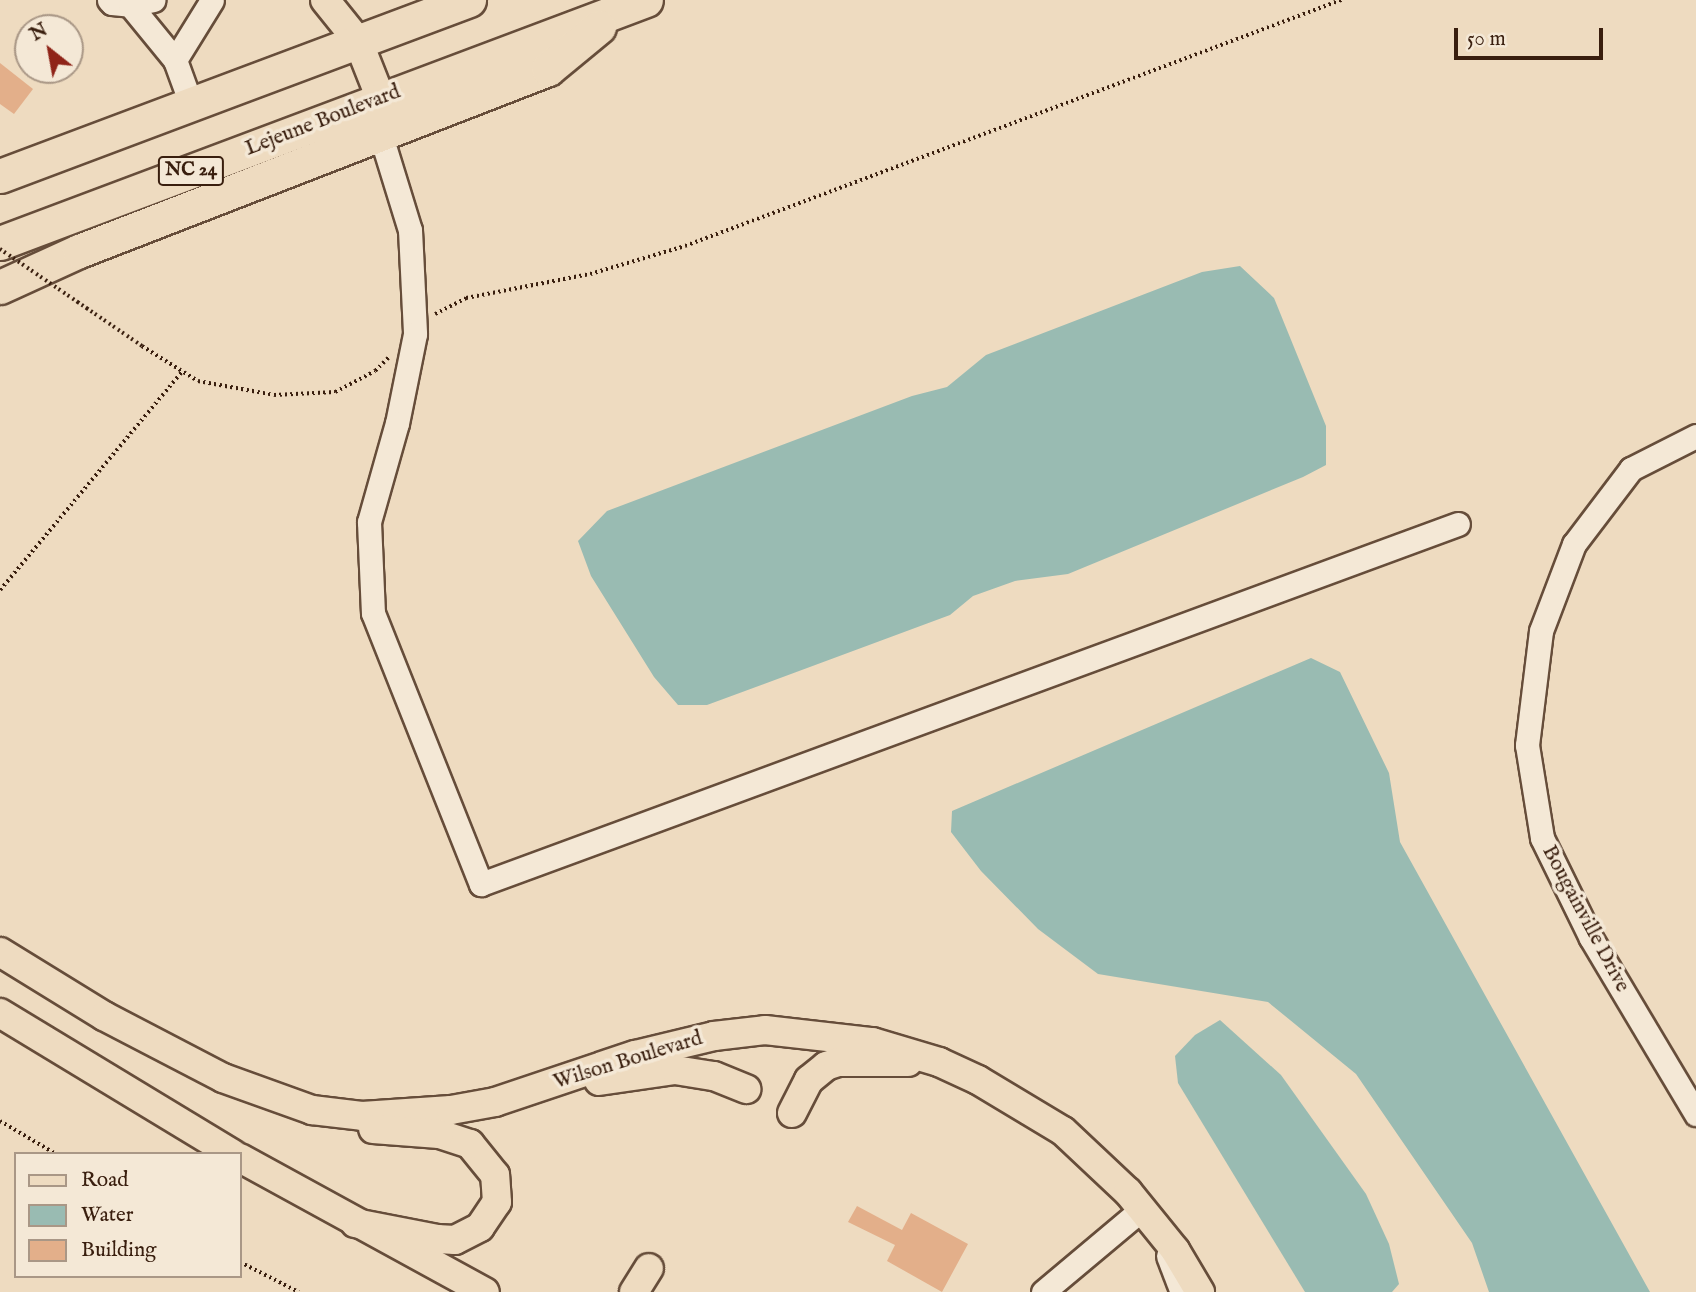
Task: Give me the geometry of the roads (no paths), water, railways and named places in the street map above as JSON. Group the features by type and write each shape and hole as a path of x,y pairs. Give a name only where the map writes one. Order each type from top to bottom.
{"highway":[{"path":"0,176 469,0"},
{"path":"0,287 79,251 548,69 633,5"},
{"name":"Lejeune Boulevard","path":"0,243 633,5"}],"main road":[{"path":"325,0 358,41 382,99"},
{"name":"Wilson Boulevard","path":"0,952 104,1016 223,1078 312,1110 362,1116 451,1110 521,1095 676,1043 765,1030 872,1042 939,1062 988,1086 1063,1131 1149,1217 1200,1292"},
{"path":"0,1013 230,1152"},
{"path":"792,1113 809,1080 826,1066 838,1062 939,1062"},
{"path":"521,1095 676,1070 714,1076 746,1089"},
{"path":"312,1110 380,1131 454,1137 480,1153 495,1175 497,1202 489,1216 480,1227 455,1240 355,1223"},
{"path":"242,1159 485,1292"},
{"path":"634,1292 649,1268"}],"street":[{"path":"175,60 212,0"},
{"path":"131,1 175,60 191,104"},
{"path":"381,136 410,230 415,334 397,423 369,522 373,613 481,884 1458,524"},
{"name":"Bougainville Drive","path":"1696,436 1631,469 1574,544 1541,631 1527,745 1542,838 1591,938 1696,1114"},
{"path":"1043,1292 1149,1217 1182,1292"}],"water":[{"path":"1240,266 1274,298 1326,426 1326,465 1303,477 1068,574 1015,581 973,596 950,615 707,705 678,705 654,677 591,576 578,541 607,511 912,396 947,387 986,355 1202,272"},
{"path":"1311,658 1340,672 1389,773 1400,842 1650,1292 1489,1292 1472,1243 1356,1074 1268,1002 1098,974 1038,929 981,871 951,832 952,811"},
{"path":"1220,1020 1281,1075 1366,1194 1389,1244 1399,1284 1392,1292 1305,1292 1178,1083 1175,1056 1195,1035"}]}
